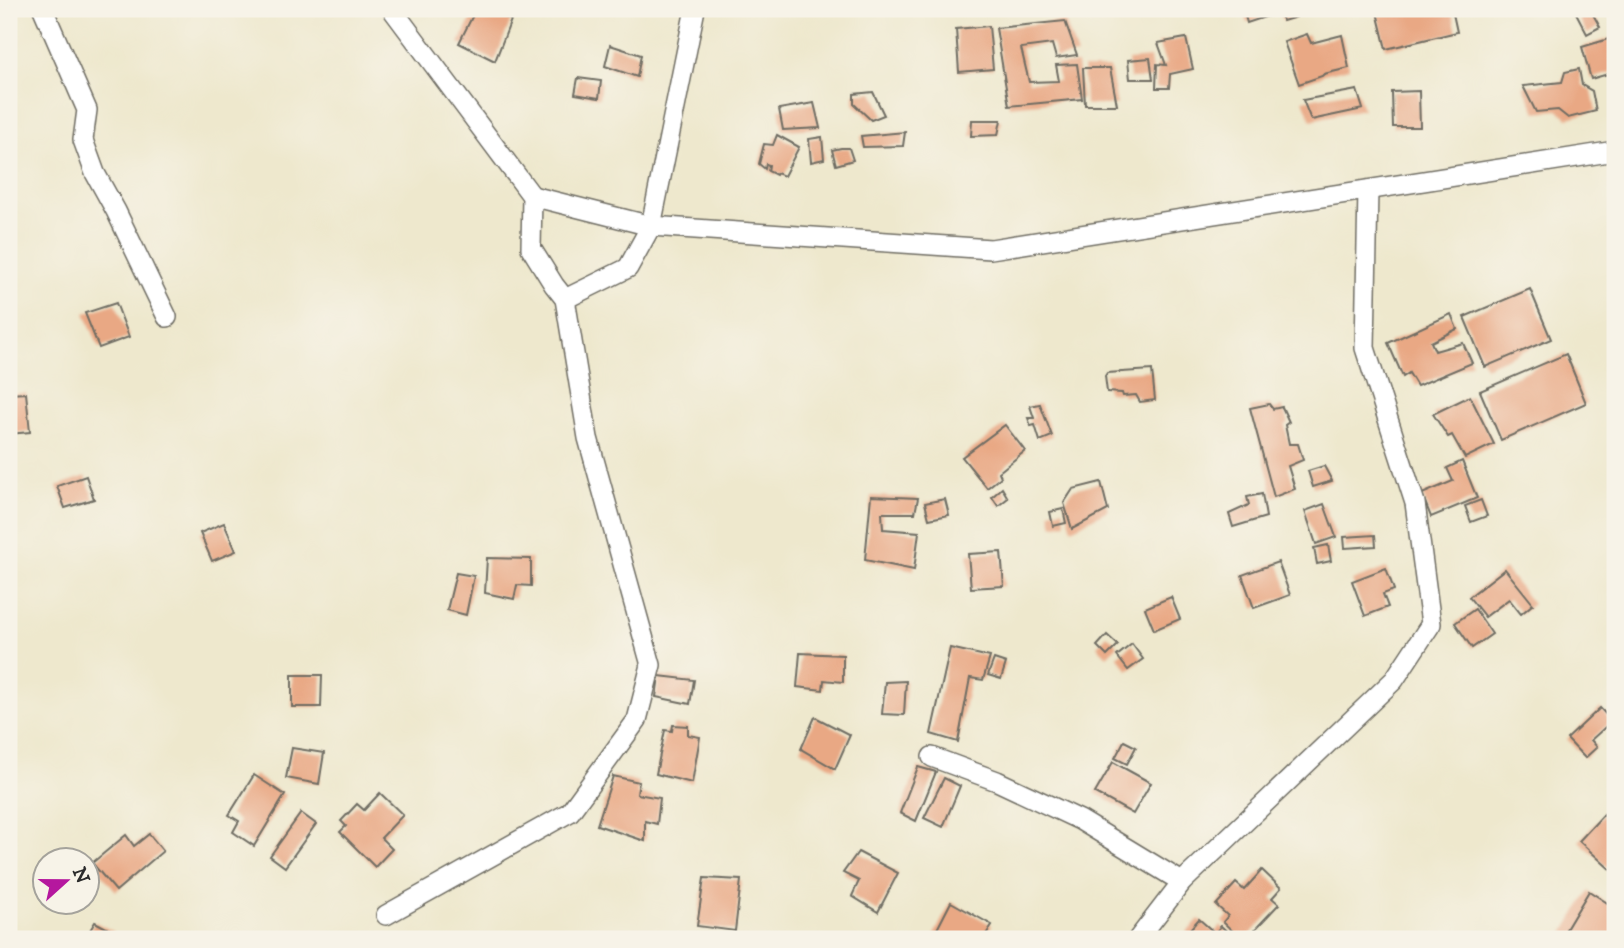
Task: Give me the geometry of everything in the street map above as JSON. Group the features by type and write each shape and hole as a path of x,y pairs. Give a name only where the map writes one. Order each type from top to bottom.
{"street":[{"path":"43,9 87,110 83,140 95,173 167,317"},
{"path":"386,915 570,812 637,720 651,665 588,438 565,299 531,248 532,196 392,9"},
{"path":"565,299 628,268 651,226 695,9"},
{"path":"532,196 651,226 991,249 1615,151"},
{"path":"1138,939 1182,882 1394,680 1431,624 1415,503 1365,348 1368,190"},
{"path":"932,757 997,781 1080,820 1182,882"}],"building":[{"path":"476,9 490,9 511,20 495,61 459,43"},
{"path":"1243,9 1293,9 1296,17 1283,21 1280,12 1247,23"},
{"path":"1392,9 1452,9 1457,32 1386,49 1377,12"},
{"path":"1574,9 1590,9 1600,27 1587,34"},
{"path":"1065,21 1077,55 1056,58 1052,44 1021,48 1029,82 1059,81 1056,65 1077,64 1082,99 1009,106 996,28"},
{"path":"989,26 993,69 959,72 956,29"},
{"path":"1307,34 1311,43 1342,35 1349,68 1299,84 1284,42"},
{"path":"1615,37 1615,72 1591,79 1582,47"},
{"path":"1186,38 1193,69 1170,74 1169,88 1156,88 1157,64 1166,65 1158,43"},
{"path":"610,45 641,55 637,77 605,66"},
{"path":"1150,58 1153,79 1130,79 1128,60"},
{"path":"1083,68 1110,68 1117,105 1085,105"},
{"path":"1579,69 1582,85 1592,91 1596,111 1568,118 1558,110 1536,112 1523,86 1562,82 1565,72"},
{"path":"578,78 601,81 599,98 575,94"},
{"path":"1357,90 1363,109 1311,120 1303,100"},
{"path":"1419,91 1420,127 1393,127 1392,92"},
{"path":"873,92 884,115 871,120 854,104 854,94"},
{"path":"814,103 820,128 783,130 779,109"},
{"path":"972,120 1001,120 998,135 971,136"},
{"path":"905,132 903,146 863,147 861,136"},
{"path":"777,135 799,147 784,176 768,171 769,165 766,164 765,169 759,164 764,144 773,145"},
{"path":"822,137 824,159 811,162 809,139"},
{"path":"849,148 853,160 836,165 832,150"},
{"path":"1530,289 1551,339 1485,367 1464,317"},
{"path":"116,303 129,337 99,348 85,313"},
{"path":"1451,314 1457,329 1431,342 1435,351 1463,343 1472,363 1417,386 1409,373 1403,377 1388,343"},
{"path":"1566,354 1586,403 1501,440 1480,391"},
{"path":"1152,370 1155,400 1140,402 1136,395 1123,396 1122,393 1107,392 1107,373"},
{"path":"26,393 30,432 9,434 9,394"},
{"path":"1470,396 1494,444 1465,458 1452,435 1448,437 1433,414"},
{"path":"1040,404 1052,436 1040,441 1035,425 1031,426 1028,418 1034,418 1030,406"},
{"path":"1269,404 1273,409 1282,407 1289,422 1285,425 1289,444 1298,444 1303,460 1288,466 1295,489 1274,497 1250,408"},
{"path":"1005,425 1025,451 999,472 1001,477 987,488 962,457"},
{"path":"1462,461 1477,498 1431,517 1422,494 1453,481 1447,468"},
{"path":"1324,466 1332,481 1313,487 1308,471"},
{"path":"86,476 94,499 65,508 57,486"},
{"path":"1101,482 1108,510 1072,529 1064,503 1073,489"},
{"path":"1002,488 1008,498 998,506 992,497"},
{"path":"1262,494 1266,517 1233,527 1229,514 1249,505 1247,497"},
{"path":"871,496 918,498 915,513 882,513 883,529 919,532 914,570 865,560"},
{"path":"945,499 949,515 929,519 925,503"},
{"path":"1481,500 1487,516 1471,522 1465,506"},
{"path":"1324,504 1336,537 1316,544 1305,511"},
{"path":"1063,509 1066,523 1053,526 1050,512"},
{"path":"224,523 236,551 212,561 200,533"},
{"path":"1375,535 1376,546 1345,548 1344,537"},
{"path":"1328,545 1331,561 1317,564 1314,548"},
{"path":"1001,552 1004,586 971,588 968,554"},
{"path":"487,558 531,559 531,586 517,585 514,599 485,593"},
{"path":"1278,562 1290,595 1254,608 1242,575"},
{"path":"1386,568 1394,590 1383,594 1388,607 1365,616 1352,581"},
{"path":"1505,569 1533,604 1521,614 1509,599 1485,617 1469,597"},
{"path":"456,573 474,576 466,615 447,610"},
{"path":"1171,597 1180,619 1154,630 1145,608"},
{"path":"1475,609 1492,634 1472,648 1455,623"},
{"path":"1107,635 1118,645 1107,656 1097,646"},
{"path":"1132,644 1143,659 1128,670 1117,656"},
{"path":"950,648 990,657 983,680 970,678 958,742 931,734"},
{"path":"800,653 843,655 843,682 824,680 823,690 797,687"},
{"path":"994,659 1006,663 1001,679 988,675"},
{"path":"292,675 322,675 321,707 292,707"},
{"path":"659,676 694,680 690,704 656,697"},
{"path":"906,681 904,715 882,714 885,682"},
{"path":"1600,708 1612,721 1591,740 1597,747 1585,758 1567,739"},
{"path":"815,717 850,735 835,769 801,749"},
{"path":"673,725 688,726 688,735 700,737 692,783 656,774 665,730 672,731"},
{"path":"1124,741 1136,747 1127,764 1115,758"},
{"path":"292,748 324,753 319,784 286,778"},
{"path":"1113,762 1151,783 1133,814 1095,793"},
{"path":"918,767 936,772 916,821 900,813"},
{"path":"254,775 285,795 254,846 233,832 239,821 229,815"},
{"path":"613,776 639,782 637,794 660,798 657,824 645,821 645,841 597,825"},
{"path":"944,778 960,786 943,827 924,818"},
{"path":"380,793 403,815 381,838 392,849 375,867 340,832 346,826 341,821 357,804 364,810"},
{"path":"301,813 316,824 285,867 270,856"},
{"path":"1604,814 1613,823 1615,821 1613,872 1579,841"},
{"path":"149,834 163,851 116,891 102,875 102,855 126,835 134,846"},
{"path":"858,852 898,873 878,912 852,896 859,881 843,873"},
{"path":"1262,870 1281,888 1272,898 1279,904 1246,939 1241,939 1223,922 1228,916 1216,905 1236,883 1244,890"},
{"path":"704,878 741,880 735,931 697,926"},
{"path":"1589,891 1615,908 1615,934 1612,939 1567,939 1562,936"},
{"path":"951,902 992,925 983,939 932,939"},
{"path":"1199,919 1215,933 1221,926 1235,939 1171,939 1177,933 1182,938"},
{"path":"95,922 114,932 110,939 95,939 87,935"}]}
